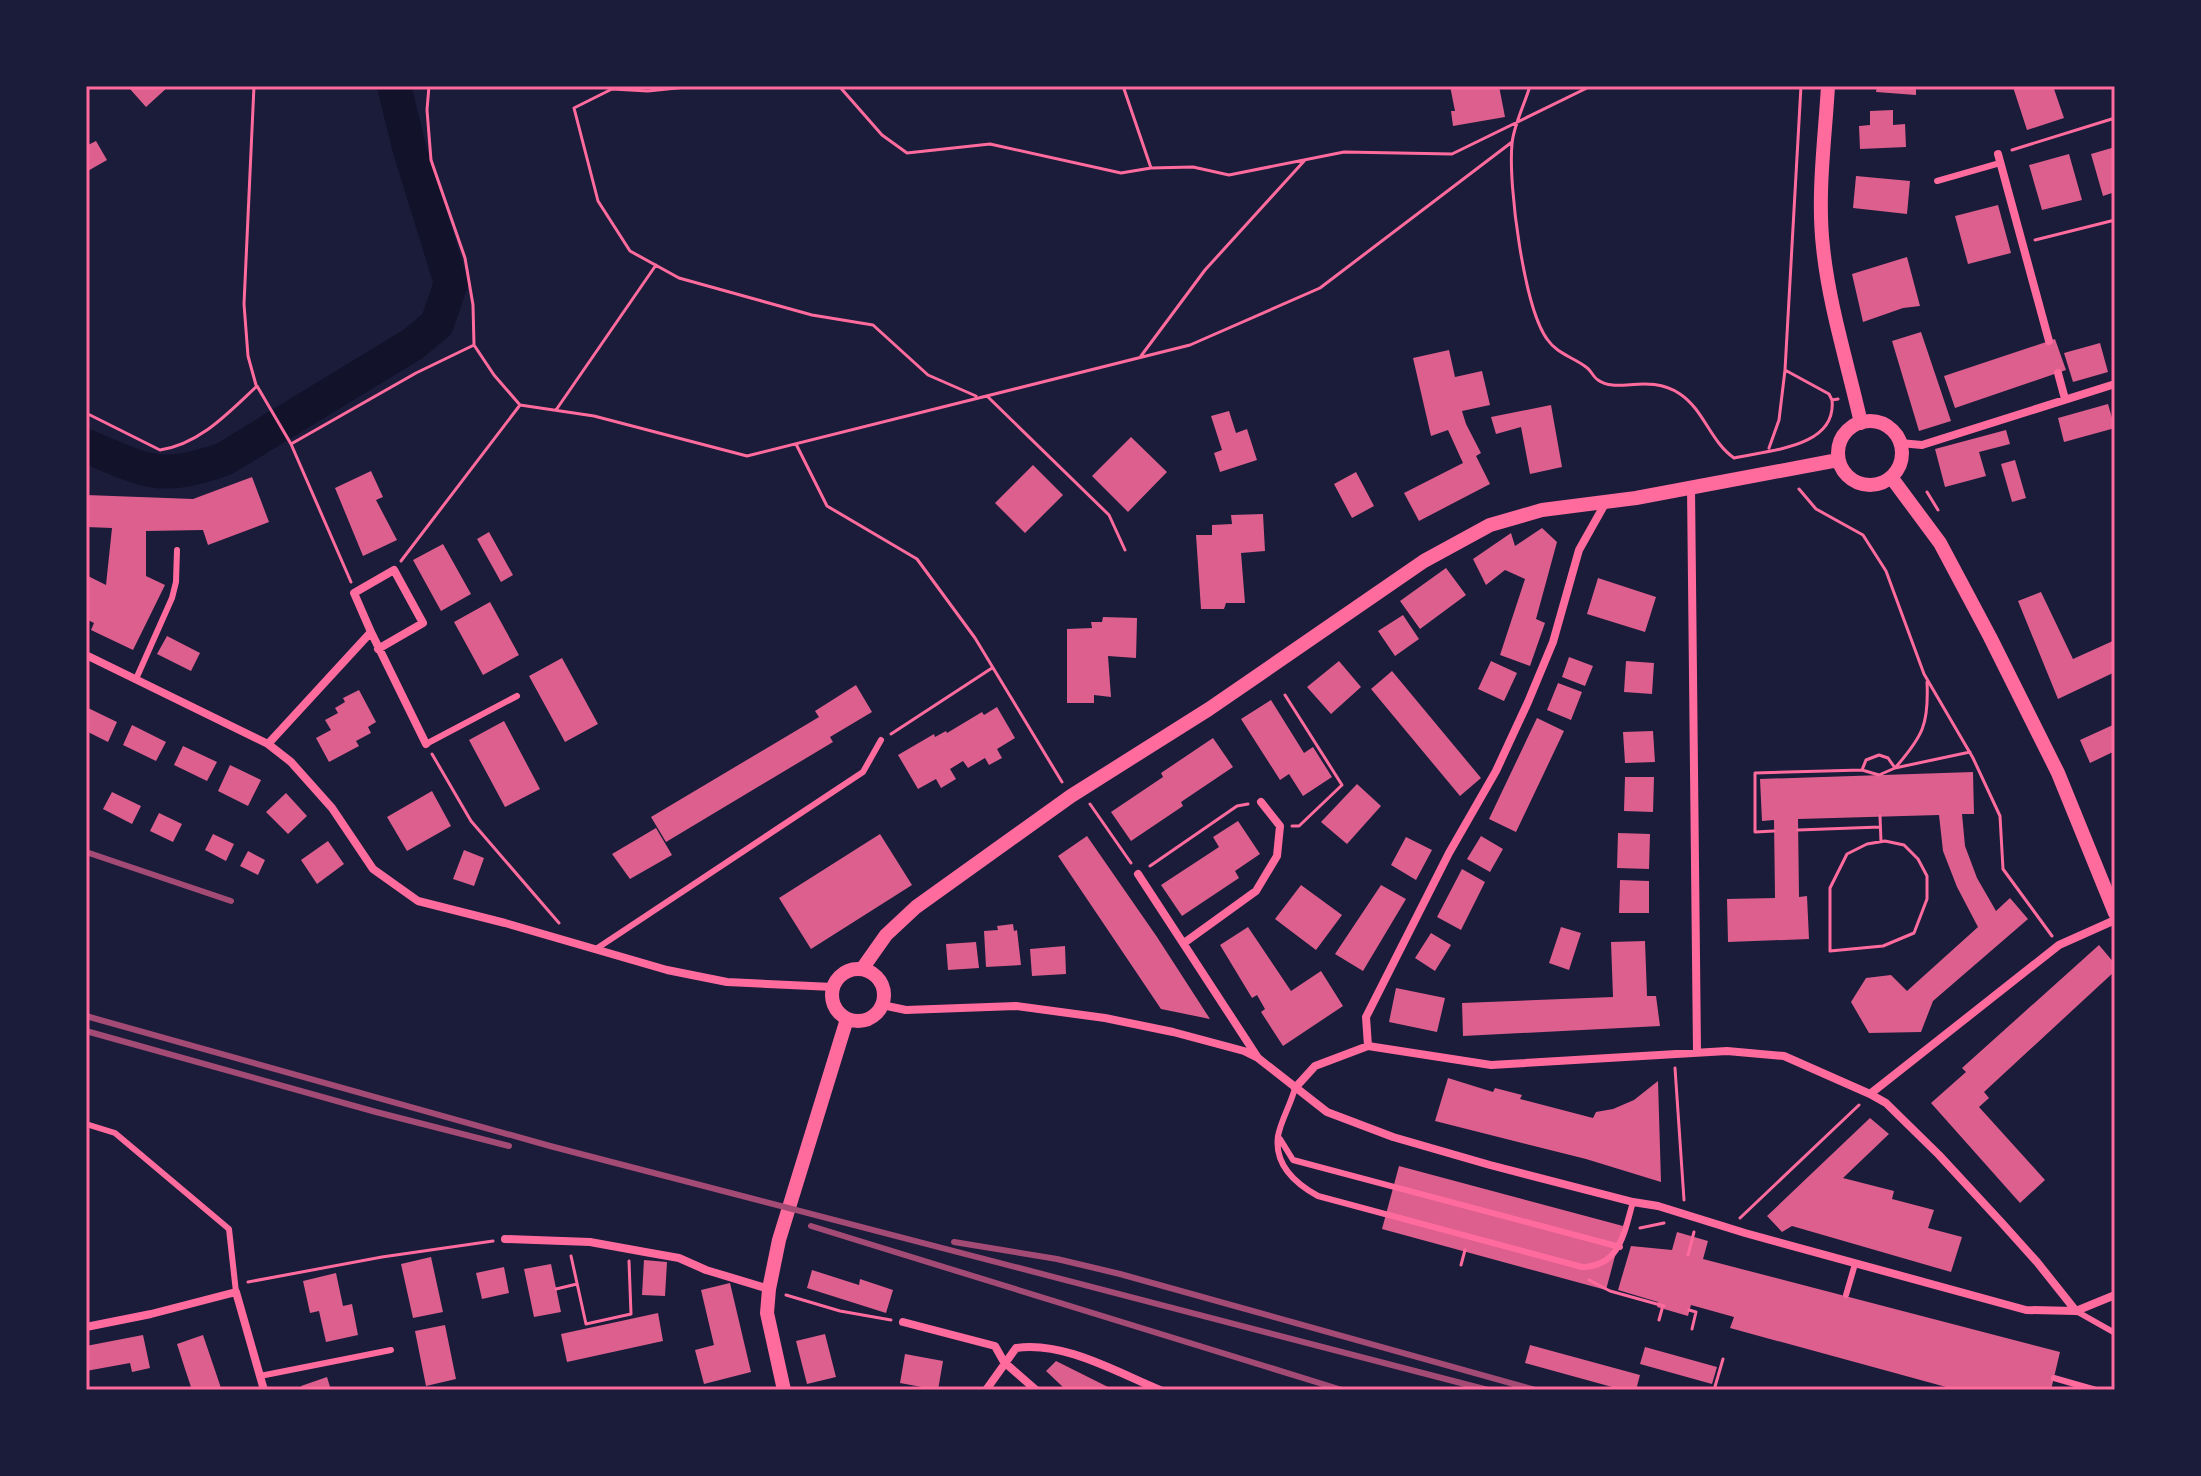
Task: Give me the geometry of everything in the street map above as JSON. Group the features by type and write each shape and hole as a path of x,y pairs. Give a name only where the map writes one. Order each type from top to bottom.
{"street":[{"path":"1828,86 1821,203 1823,247 1832,303 1861,423"},
{"path":"1999,158 2049,341"},
{"path":"2058,373 2065,399"},
{"path":"1900,443 1922,445 2115,384"},
{"path":"1861,423 1878,423 1888,427 1900,443 1900,464 1891,477 1877,484 1856,483 1848,477 1838,460 1842,437 1861,423"},
{"path":"862,969 886,935 916,907 1071,796 1209,709 1424,561 1490,525 1542,510 1606,502 1838,460"},
{"path":"1891,477 1940,543 1990,637 2058,773 2115,913"},
{"path":"1691,486 1697,1052"},
{"path":"1368,1046 1366,1017 1449,853 1496,771 1553,642 1579,550 1606,502"},
{"path":"378,649 423,623 394,570 354,593 378,649 426,744"},
{"path":"268,744 371,632"},
{"path":"86,655 268,744 291,762 332,808 373,869 418,901 667,970 727,982 833,987"},
{"path":"1184,943 1256,891 1277,856 1280,826 1261,802"},
{"path":"1138,874 1258,1058"},
{"path":"1870,1094 2059,945 2115,920"},
{"path":"862,969 881,982 882,1005 878,1012 863,1021 847,1019 840,1015 832,1002 833,987 836,980 848,971 862,969"},
{"path":"882,1005 906,1010 1016,1006 1173,1032 1244,1051 1258,1058 1327,1112 1393,1137 1633,1202 1658,1206 2026,1310 2076,1311 2115,1295"},
{"path":"784,1390 767,1313 769,1289 779,1240 847,1019"},
{"path":"1295,1088 1315,1066 1368,1046 1491,1065 1727,1051 1784,1056 1886,1103 1939,1155 2037,1262 2076,1311"},
{"path":"505,1239 568,1241 679,1258 706,1270 769,1289"},
{"path":"86,1327 236,1292 264,1390"},
{"path":"903,1322 995,1346 1004,1362 1036,1390"},
{"path":"986,1390 1016,1348 1033,1345 1074,1355 1160,1390"}],"lane":[{"path":"1937,181 1999,158"},
{"path":"136,679 172,598 177,550"},
{"path":"426,744 517,696"},
{"path":"596,949 863,772 881,740"},
{"path":"1295,1088 1278,1136 1279,1155 1296,1182 1318,1196 1582,1267 1593,1267 1620,1247 1633,1202"},
{"path":"86,1124 115,1133 229,1229 236,1292"},
{"path":"1278,1136 1293,1160 1620,1247"},
{"path":"1846,1295 1855,1264"},
{"path":"2076,1311 2115,1333"},
{"path":"260,1376 391,1350"},
{"path":"2054,1378 2096,1390"}],"path":[{"path":"254,86 244,304 248,356 257,386 291,444 334,539 354,593"},
{"path":"429,86 427,110 431,160 465,258 473,305 474,345 494,375 520,405 594,416 747,456 1190,345 1320,288 1512,142"},
{"path":"696,86 648,91 612,89 574,108 598,201 630,251 679,278 812,315 873,325 928,375 979,397"},
{"path":"839,86 882,135 907,153 990,144 1121,173 1151,168 1193,167 1229,175 1344,152 1452,154 1591,86"},
{"path":"1123,86 1151,168"},
{"path":"1530,86 1512,142 1516,224 1538,327 1550,344 1588,368 1598,381 1617,385 1643,382 1665,385 1679,393 1693,404 1723,450 1734,458 1809,441 1830,423 1833,411 1829,394 1785,370"},
{"path":"1769,450 1779,420 1785,370 1801,86"},
{"path":"1999,158 2115,118"},
{"path":"1141,356 1205,270 1306,159"},
{"path":"2023,243 2115,220"},
{"path":"556,410 656,265"},
{"path":"291,444 416,373 474,345"},
{"path":"86,413 160,450 173,448 184,445 217,423 257,386"},
{"path":"1832,400 1855,395"},
{"path":"987,396 1109,515 1125,550"},
{"path":"394,570 520,405"},
{"path":"796,444 827,506 917,559 975,638 1071,796"},
{"path":"1799,489 1816,509 1863,535 1886,571 1927,678 1970,752 2000,816 2003,869 2059,945"},
{"path":"881,740 992,668"},
{"path":"1895,768 1917,743 1929,712 1927,678"},
{"path":"1280,826 1299,826 1342,785 1285,695"},
{"path":"426,744 471,821 576,943"},
{"path":"1774,831 1755,832 1755,773 1862,770 1879,775 1895,768 1970,752"},
{"path":"1862,770 1866,760 1879,755 1888,758 1895,768"},
{"path":"1092,807 1138,874 1237,806 1261,802"},
{"path":"1880,816 1881,842"},
{"path":"1798,830 1880,827"},
{"path":"1881,842 1904,845 1918,859 1927,876 1927,899 1914,933 1883,946 1830,951 1830,888 1847,854 1867,844 1881,842"},
{"path":"1674,1053 1684,1200 1696,1217"},
{"path":"1730,1227 1870,1094"},
{"path":"1620,1247 1637,1229 1671,1223"},
{"path":"1683,1227 1694,1231 1688,1255"},
{"path":"236,1292 241,1283 382,1257 505,1239"},
{"path":"568,1241 586,1324 631,1314 628,1249"},
{"path":"1580,1275 1610,1291 1663,1308 1659,1320"},
{"path":"556,1289 577,1284"},
{"path":"769,1289 840,1311 903,1322"},
{"path":"1689,1310 1696,1312 1692,1329"},
{"path":"1714,1390 1723,1359"}],"building":[{"path":"133,86 169,86 146,107 130,89"},
{"path":"1450,86 1499,86 1505,117 1453,126 1451,111 1455,111"},
{"path":"1877,86 1916,86 1916,95 1876,92"},
{"path":"2053,86 2064,118 2027,130 2013,87"},
{"path":"1893,110 1893,125 1905,124 1906,147 1860,149 1859,126 1870,125 1870,111"},
{"path":"96,141 107,160 86,172 86,146"},
{"path":"2115,147 2115,192 2103,196 2091,154"},
{"path":"2069,154 2082,200 2042,210 2029,165"},
{"path":"1856,176 1910,181 1907,214 1853,208"},
{"path":"1998,205 2011,253 1968,264 1955,216"},
{"path":"1907,257 1920,306 1903,308 1863,322 1852,274"},
{"path":"1921,332 1951,421 1919,431 1892,341"},
{"path":"2055,339 2066,370 1955,408 1944,376"},
{"path":"2100,343 2108,372 2073,382 2064,353"},
{"path":"1449,350 1455,377 1482,371 1490,405 1462,411 1481,453 1476,456 1490,484 1419,521 1404,493 1463,463 1448,430 1431,436 1413,358"},
{"path":"2108,404 2115,428 2064,442 2058,418"},
{"path":"1551,405 1562,467 1530,474 1521,427 1496,434 1491,417"},
{"path":"1229,411 1236,433 1247,429 1257,460 1220,472 1214,453 1222,450 1211,416"},
{"path":"2006,430 2010,444 1979,452 1986,476 1945,487 1935,449"},
{"path":"1131,437 1167,472 1128,512 1092,476"},
{"path":"2015,460 2026,498 2012,502 2001,464"},
{"path":"1033,465 1063,495 1025,533 995,503"},
{"path":"371,471 383,497 376,500 397,540 363,556 335,488"},
{"path":"1356,472 1374,506 1352,518 1334,484"},
{"path":"252,477 269,522 208,545 203,530 146,531 146,576 165,585 133,650 91,630 94,623 86,619 86,575 106,585 112,528 86,527 86,495 193,499"},
{"path":"1263,514 1265,551 1241,553 1245,603 1226,603 1224,609 1201,609 1196,535 1212,535 1212,525 1232,524 1231,515"},
{"path":"1542,528 1557,542 1536,619 1545,623 1530,666 1500,655 1525,579 1505,570 1486,585 1473,559 1511,533 1515,546"},
{"path":"489,532 513,575 501,582 477,539"},
{"path":"443,544 471,594 441,611 413,560"},
{"path":"1446,568 1466,595 1420,629 1400,601"},
{"path":"1598,578 1656,597 1645,632 1587,614"},
{"path":"2041,592 2073,659 2115,640 2115,672 2058,699 2018,601"},
{"path":"490,602 519,655 483,675 454,622"},
{"path":"1403,615 1419,639 1395,656 1378,631"},
{"path":"1103,617 1137,618 1136,658 1108,656 1111,697 1094,695 1094,703 1067,703 1067,629 1092,628 1091,622 1102,622"},
{"path":"167,636 200,653 191,671 157,654"},
{"path":"1569,657 1593,666 1585,686 1562,677"},
{"path":"562,658 598,724 565,742 529,676"},
{"path":"1339,661 1361,687 1331,714 1307,687"},
{"path":"1491,661 1517,673 1504,701 1478,689"},
{"path":"1626,661 1654,663 1652,694 1624,692"},
{"path":"1392,671 1481,778 1460,796 1371,689"},
{"path":"1558,683 1582,692 1571,720 1547,710"},
{"path":"856,685 872,712 830,737 833,742 666,842 651,817 819,717 815,711"},
{"path":"359,690 376,722 368,727 371,733 356,741 359,746 329,762 316,738 331,730 325,720 338,713 335,708 345,702 343,698"},
{"path":"1271,700 1304,753 1313,747 1332,777 1303,796 1289,774 1280,780 1241,719"},
{"path":"86,707 117,722 108,742 86,731"},
{"path":"997,707 1015,738 997,749 1002,758 989,765 985,758 968,768 963,761 950,769 956,779 941,788 936,779 918,789 898,755 934,734 935,737 947,733 982,712 984,715"},
{"path":"1537,718 1564,731 1516,832 1489,819"},
{"path":"504,721 540,789 505,807 469,740"},
{"path":"2115,724 2115,751 2090,763 2080,740"},
{"path":"132,725 166,742 156,761 123,745"},
{"path":"1653,731 1655,762 1625,763 1623,732"},
{"path":"1213,738 1233,767 1131,841 1111,812"},
{"path":"183,746 217,762 207,781 174,765"},
{"path":"230,765 261,780 248,806 218,791"},
{"path":"1973,772 1974,814 1962,814 1965,846 1977,878 1996,911 2010,898 2028,919 1933,1001 1921,1032 1869,1033 1851,1002 1866,978 1891,975 1907,991 1978,927 1943,851 1939,815 1798,819 1799,897 1807,896 1809,939 1728,942 1727,899 1775,898 1774,820 1762,821 1760,779"},
{"path":"1625,777 1654,777 1653,812 1624,811"},
{"path":"1357,784 1381,806 1347,844 1321,822"},
{"path":"432,791 451,826 407,851 387,817"},
{"path":"112,792 141,806 132,824 103,809"},
{"path":"286,793 307,816 288,834 266,812"},
{"path":"159,813 182,824 173,842 150,831"},
{"path":"1238,821 1260,854 1235,871 1239,878 1182,916 1161,885 1219,847 1213,837"},
{"path":"656,828 672,855 630,879 612,854"},
{"path":"1618,833 1650,834 1649,869 1617,868"},
{"path":"213,834 234,844 226,861 205,850"},
{"path":"880,834 912,885 811,949 779,898"},
{"path":"1087,836 1210,1019 1161,1009 1058,856"},
{"path":"1481,836 1503,849 1490,872 1467,859"},
{"path":"1406,837 1432,850 1416,880 1391,865"},
{"path":"328,841 344,864 317,884 301,860"},
{"path":"464,850 484,858 474,886 453,879"},
{"path":"248,851 265,860 258,875 240,866"},
{"path":"1462,869 1485,882 1461,930 1437,917"},
{"path":"1620,880 1649,881 1649,913 1619,913"},
{"path":"1301,885 1342,915 1316,950 1275,919"},
{"path":"1381,885 1406,899 1363,971 1335,954"},
{"path":"1013,924 1014,931 1017,930 1021,965 986,967 984,931"},
{"path":"1248,927 1291,991 1321,971 1343,1006 1283,1046 1261,1012 1265,1009 1257,995 1252,998 1220,945"},
{"path":"1561,927 1581,933 1569,970 1549,963"},
{"path":"1431,933 1451,945 1435,971 1415,958"},
{"path":"1645,941 1647,996 1656,996 1660,1026 1463,1036 1462,1003 1613,997 1611,942"},
{"path":"976,942 979,968 948,970 946,944"},
{"path":"2099,945 2115,964 2115,971 1984,1092 1989,1098 1979,1107 2045,1180 2020,1203 1931,1103 1966,1072 1962,1068"},
{"path":"1065,946 1066,974 1032,976 1030,949"},
{"path":"1396,988 1445,998 1437,1032 1389,1022"},
{"path":"1448,1078 1493,1092 1495,1088 1522,1095 1520,1099 1593,1118 1596,1112 1634,1100 1658,1081 1661,1182 1586,1159 1435,1121"},
{"path":"1870,1118 1889,1134 1843,1178 1894,1191 1892,1199 1934,1210 1928,1228 1962,1237 1951,1272 1792,1226 1782,1232 1767,1216"},
{"path":"1399,1166 1623,1226 1606,1290 1382,1229"},
{"path":"1677,1232 1708,1241 1703,1259 2060,1352 2051,1390 1957,1390 1730,1328 1734,1317 1691,1305 1688,1316 1657,1307 1658,1302 1618,1290 1631,1246 1672,1250"},
{"path":"431,1257 443,1312 413,1318 401,1264"},
{"path":"644,1260 667,1262 665,1296 642,1295"},
{"path":"551,1264 561,1312 534,1317 524,1269"},
{"path":"504,1267 509,1293 482,1299 476,1273"},
{"path":"812,1270 859,1285 860,1279 893,1290 886,1313 807,1288"},
{"path":"336,1273 343,1306 352,1304 358,1335 326,1342 319,1311 310,1313 303,1281"},
{"path":"730,1283 751,1372 704,1384 695,1350 714,1345 701,1290"},
{"path":"658,1313 663,1341 567,1362 561,1334"},
{"path":"445,1325 456,1379 426,1386 415,1331"},
{"path":"825,1334 836,1377 807,1384 796,1341"},
{"path":"143,1335 150,1368 132,1372 130,1363 86,1371 86,1346"},
{"path":"203,1335 221,1390 192,1390 185,1369 177,1344"},
{"path":"1530,1345 1640,1375 1636,1390 1623,1390 1525,1363"},
{"path":"1645,1347 1717,1367 1712,1384 1640,1364"},
{"path":"905,1354 943,1361 938,1390 900,1383"},
{"path":"1056,1361 1114,1390 1066,1390 1046,1371"},
{"path":"327,1377 331,1390 302,1390 301,1386"}],"waterway":[{"path":"86,446 139,467 168,472 224,459 413,344 437,324 451,283 409,147 394,86"}],"railway":[{"path":"86,852 231,901"},
{"path":"86,1016 550,1146 1488,1390"},
{"path":"86,1031 509,1146"},
{"path":"811,1226 1342,1390"},
{"path":"954,1242 1057,1259 1120,1274 1535,1390"}]}
